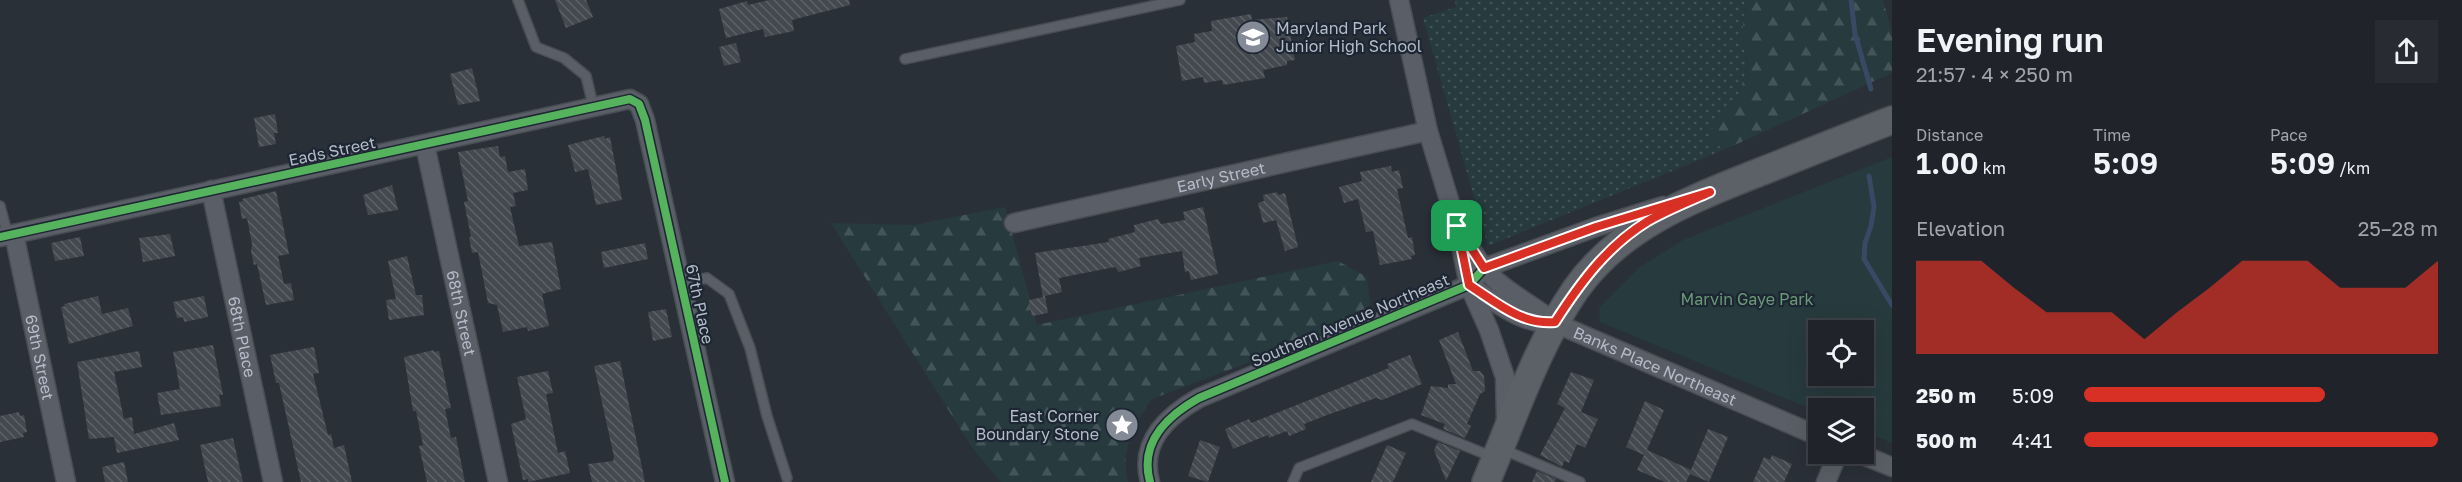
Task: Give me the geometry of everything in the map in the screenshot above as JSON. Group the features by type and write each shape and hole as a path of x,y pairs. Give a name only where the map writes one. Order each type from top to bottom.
{"main road":[{"name":"Southern Avenue Northeast","path":"1710,192 1892,120"},
{"path":"1494,463 1555,322 1577,288 1619,243 1648,221 1710,192"}],"street":[{"path":"1399,0 1428,131 1457,226 1469,285 1489,330 1505,377 1507,408 1494,463"},
{"name":"Eads Street","path":"7,236 425,145 593,105 630,99 641,109 648,133"},
{"name":"Early Street","path":"1014,223 1428,131"},
{"name":"67th Place","path":"648,133 725,482"},
{"name":"68th Street","path":"425,145 498,482"},
{"name":"68th Place","path":"211,190 273,482"},
{"name":"Southern Avenue Northeast","path":"1150,482 1147,460 1160,427 1178,410 1199,398 1469,285 1484,268 1596,227 1710,192"},
{"name":"Banks Place Northeast","path":"1457,226 1484,268 1510,292 1534,305 1555,322 1808,432"},
{"name":"69th Street","path":"7,236 66,482"},
{"path":"1469,285 1523,318 1544,323 1555,322"},
{"path":"1874,460 1892,467"},
{"path":"1826,482 1833,464"}],"lane":[{"path":"518,0 536,46 564,58 586,76 593,105"},
{"path":"905,59 1180,0"},
{"path":"0,206 7,236"},
{"path":"682,283 707,278 729,294 750,348 767,416 787,478"},
{"path":"1293,482 1299,468 1412,424 1494,463 1580,482"}],"green space":[{"path":"1455,0 1745,0 1742,41 1748,66 1738,97 1721,111 1712,143 1726,149 1488,246 1423,18 1456,7"},
{"path":"1745,0 1883,0 1892,31 1892,73 1726,149 1711,143 1710,133 1721,111 1738,97 1748,66 1742,41"},
{"name":"Marvin Gaye Park","path":"1892,157 1892,443 1874,436 1874,398 1808,398 1808,408 1600,322 1599,308 1640,267 1683,240"},
{"path":"1005,207 1037,325 1338,261 1367,277 1370,305 1331,331 1152,399 1139,418 1130,438 1126,460 1128,482 1001,482 973,449 831,223 914,225"}],"building":[{"path":"555,0 586,0 593,17 566,28"},
{"path":"769,0 849,0 850,5 792,20 794,31 765,37 763,29 726,38 719,9 747,1 748,5"},
{"path":"1251,14 1252,20 1287,17 1295,60 1287,61 1287,65 1263,70 1265,78 1223,85 1222,80 1204,83 1203,77 1182,81 1176,46 1195,42 1194,34 1212,31 1211,21"},
{"path":"736,43 741,62 724,66 719,47"},
{"path":"472,68 480,101 458,105 450,74"},
{"path":"275,114 278,133 274,133 276,144 259,147 254,118"},
{"path":"604,136 605,139 610,137 622,200 596,205 588,169 575,172 568,145"},
{"path":"498,146 500,157 505,156 508,172 525,169 528,190 513,193 516,206 510,207 519,246 552,242 561,289 542,294 549,326 528,331 527,327 503,332 497,305 488,303 478,252 472,253 469,237 471,237 464,202 468,201 458,152"},
{"path":"1391,166 1392,172 1399,170 1403,188 1397,189 1408,238 1412,237 1415,255 1411,256 1412,259 1380,265 1373,231 1366,232 1358,199 1344,203 1339,187 1362,181 1360,172"},
{"path":"392,185 398,210 368,215 363,195"},
{"path":"276,191 289,254 278,256 284,284 291,283 294,300 266,305 257,264 254,265 247,218 242,219 239,202 243,201 242,199"},
{"path":"1277,192 1278,195 1285,193 1298,247 1285,251 1276,220 1263,223 1258,203 1264,201 1263,195"},
{"path":"1203,207 1218,274 1191,280 1189,271 1185,272 1182,251 1139,258 1141,266 1119,272 1115,267 1059,278 1062,292 1045,296 1048,313 1032,316 1029,300 1043,297 1035,253 1109,242 1108,239 1135,232 1134,225 1158,219 1161,224 1185,220 1183,212"},
{"path":"170,234 175,256 143,262 139,238"},
{"path":"80,237 84,256 55,261 51,243"},
{"path":"645,243 648,259 604,268 601,252"},
{"path":"407,256 416,295 422,295 424,315 389,320 386,300 396,299 388,261"},
{"path":"98,296 102,314 128,308 133,326 69,344 61,307 65,306 64,304"},
{"path":"204,296 208,317 184,322 183,317 177,318 173,302"},
{"path":"666,309 672,337 653,341 648,312"},
{"path":"1458,332 1473,371 1480,371 1484,376 1485,391 1480,394 1467,424 1471,426 1465,438 1443,429 1445,424 1421,415 1431,386 1448,388 1448,384 1456,384 1439,340"},
{"path":"213,345 223,395 219,395 221,406 161,415 157,393 180,389 173,352"},
{"path":"314,347 319,373 313,374 328,435 331,434 334,448 344,445 352,482 301,482 279,383 276,383 270,355"},
{"path":"434,350 434,352 439,351 451,408 445,409 451,438 456,437 465,482 427,482 419,446 423,445 416,411 413,411 404,357"},
{"path":"139,351 142,367 114,372 124,419 132,417 134,434 174,423 179,440 117,453 114,437 89,439 77,362"},
{"path":"1410,355 1422,384 1382,400 1376,398 1327,415 1304,424 1306,429 1289,436 1287,431 1269,438 1268,435 1233,449 1225,429 1249,419 1251,423 1342,387 1389,368 1387,364"},
{"path":"620,361 645,482 592,482 588,464 613,461 614,457 594,366"},
{"path":"548,371 553,393 546,394 558,453 565,451 570,473 528,482 528,479 523,480 511,424 526,419 517,377"},
{"path":"1571,372 1594,380 1581,412 1598,419 1585,448 1577,444 1569,463 1564,461 1562,467 1540,455 1565,408 1557,404"},
{"path":"1645,401 1664,410 1647,450 1691,470 1708,429 1728,437 1709,482 1690,474 1686,482 1665,482 1637,470 1644,455 1626,447"},
{"path":"19,412 20,416 24,415 27,432 23,433 24,437 0,442 0,416"},
{"path":"233,438 243,482 208,482 200,445"},
{"path":"1200,440 1220,447 1208,482 1188,476"},
{"path":"1438,442 1460,451 1446,481 1434,450"},
{"path":"1387,445 1406,453 1393,482 1371,482"},
{"path":"1772,455 1792,464 1784,482 1753,482 1764,457 1770,460"},
{"path":"124,462 128,482 105,482 102,467"},
{"path":"1537,471 1556,479 1555,482 1532,482"}],"waterway":[{"path":"1851,0 1855,34 1871,89"},
{"path":"1869,176 1874,207 1865,243 1864,259 1892,305"}],"cycle path":[{"path":"0,237 630,99 639,104 645,120 725,482"},
{"path":"1150,482 1149,455 1158,432 1176,413 1199,398 1469,285 1484,268 1596,227 1710,192"}],"place":[{"name":"Maryland Park Junior High School","path":"1253,37"},
{"name":"East Corner Boundary Stone","path":"1122,425"}],"route":[{"path":"1710,192 1648,221 1619,243 1597,263 1555,322 1544,323 1523,318 1469,285 1457,226 1484,268 1596,227 1710,192"}]}
